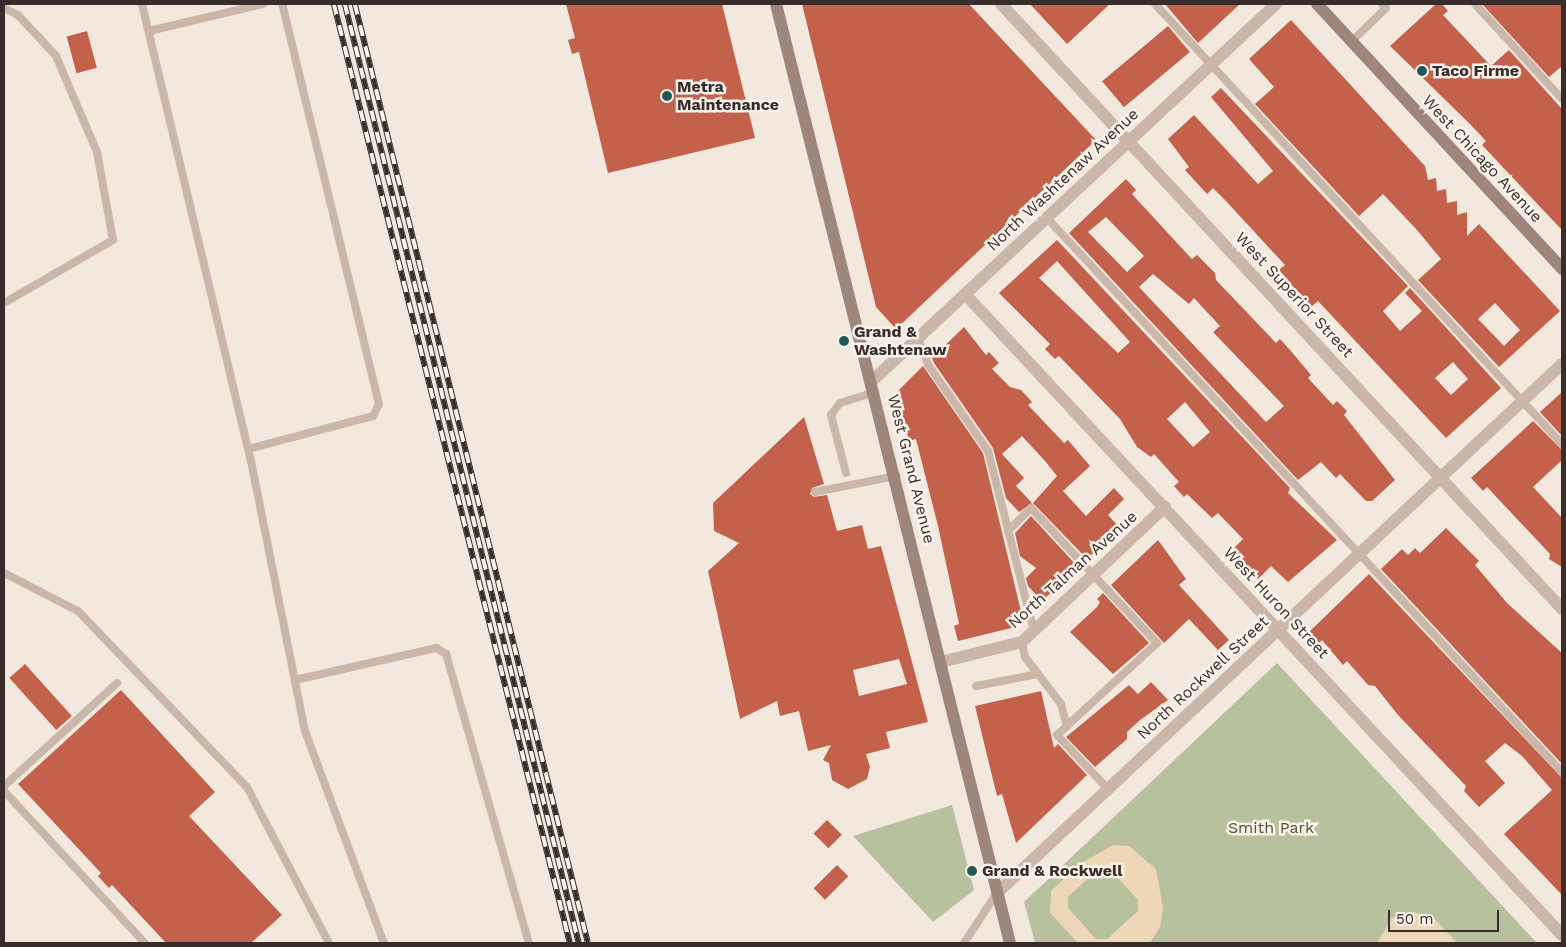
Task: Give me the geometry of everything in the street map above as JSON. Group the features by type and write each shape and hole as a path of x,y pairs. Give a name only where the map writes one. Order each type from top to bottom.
{"main road":[{"name":"West Grand Avenue","path":"776,4 874,386 1010,943"},
{"name":"West Chicago Avenue","path":"1317,4 1562,269"}],"street":[{"name":"West Superior Street","path":"1001,4 1562,609"},
{"name":"North Washtenaw Avenue","path":"874,386 918,338 1276,4"},
{"name":"West Huron Street","path":"966,294 1562,935"},
{"name":"North Rockwell Street","path":"997,892 1562,364"},
{"name":"North Talman Avenue","path":"941,662 1022,642 1165,508"}],"lane":[{"path":"142,4 248,449 305,731 384,943"},
{"path":"148,31 263,4"},
{"path":"248,449 373,416 379,404 282,4"},
{"path":"1155,4 1562,444"},
{"path":"1352,41 1386,8 1382,4"},
{"path":"1475,4 1562,99"},
{"path":"4,8 18,15 56,56 97,152 113,240 4,304"},
{"path":"1047,218 1562,772"},
{"path":"918,338 930,366 988,451 1034,632"},
{"path":"846,473 831,415 840,403 874,386"},
{"path":"815,492 896,476"},
{"path":"1008,531 1031,508 1156,643 1057,735 1108,789"},
{"path":"4,573 78,611 247,787 329,943"},
{"path":"1022,642 1026,656 1061,704 1067,726"},
{"path":"295,680 436,648 446,654 528,943"},
{"path":"976,686 1038,674"},
{"path":"117,684 4,790 145,943"},
{"path":"964,943 997,892"}],"green space":[{"name":"Smith Park","path":"1277,663 1537,943 1035,943 1024,902"},
{"path":"952,805 974,890 933,922 853,836"}],"sand":[{"path":"1113,845 1129,846 1156,869 1163,908 1160,927 1150,943 1078,943 1050,913 1051,891 1080,864","holes":["1099,868 1109,868 1138,900 1138,911 1107,939 1096,939 1068,908 1068,897"]},
{"path":"1413,912 1434,918 1457,943 1377,943 1392,918"}],"building":[{"name":"Metra Maintenance","path":"566,4 722,4 755,138 608,173 579,52 572,54 568,40 575,38"},
{"path":"802,4 969,4 1096,140 896,329 876,307"},
{"path":"1030,4 1110,4 1067,44"},
{"path":"1165,4 1240,4 1198,43"},
{"path":"1436,4 1442,4 1448,11 1443,15 1491,66 1509,50 1562,109 1562,230 1482,145 1486,141 1390,46"},
{"path":"1482,4 1562,4 1562,66 1549,77"},
{"path":"1291,20 1425,166 1428,180 1436,178 1437,191 1446,189 1447,203 1457,201 1457,215 1467,212 1467,236 1479,224 1560,311 1499,367 1418,280 1441,259 1417,230 1383,194 1359,216 1255,104 1274,87 1249,59","holes":["1495,303 1520,330 1504,346 1478,319"]},
{"path":"1168,26 1190,52 1124,107 1102,81"},
{"path":"87,31 97,68 77,73 67,36"},
{"path":"1221,88 1408,286 1383,311 1400,331 1422,311 1405,293 1410,288 1501,388 1446,438 1318,301 1311,307 1279,270 1285,265 1225,200 1213,188 1207,194 1185,170 1189,167 1168,139 1194,115 1258,184 1273,171 1211,97","holes":["1453,362 1468,379 1451,395 1435,378"]},
{"path":"1126,179 1136,190 1132,194 1192,259 1197,255 1215,273 1216,280 1276,343 1280,339 1290,350 1311,375 1308,378 1333,405 1337,401 1347,411 1344,415 1395,480 1372,501 1366,501 1340,474 1336,478 1321,462 1298,480 1069,233","holes":["1106,217 1144,256 1127,272 1088,232","1153,274 1189,304 1194,298 1220,326 1213,332 1284,406 1266,422 1139,287"]},
{"path":"1057,240 1290,488 1288,493 1337,540 1288,582 1271,566 1258,579 1233,549 1243,539 1218,513 1212,518 1187,494 1184,497 1174,486 1179,482 1154,454 1151,457 1137,447 1120,419 1059,356 1055,359 1045,349 1050,344 999,293","holes":["1057,261 1130,342 1118,353 1039,278","1185,402 1210,432 1193,447 1167,419"]},
{"path":"964,327 986,355 989,352 999,363 992,369 1010,387 1021,390 1032,402 1028,405 1064,443 1068,440 1090,466 1063,491 1086,516 1114,488 1124,499 1108,515 1120,528 1087,559 1033,503 1057,476 1022,436 1002,454 1024,478 1016,486 1032,503 1019,512 1006,498 993,448 934,363 932,358"},
{"path":"923,366 983,453 1023,620 1015,627 958,641 954,626 959,624 938,526 916,439 909,441 897,392"},
{"path":"1562,392 1562,436 1540,412"},
{"path":"804,417 824,484 812,488 810,494 814,497 827,495 837,531 862,525 868,549 881,546 928,722 886,732 890,748 866,754 870,767 867,779 848,789 832,780 829,763 823,760 831,745 808,751 799,711 780,716 777,701 740,719 708,571 739,543 714,531 713,503","holes":["899,659 907,684 859,696 853,670"]},
{"path":"1533,421 1562,450 1562,460 1533,487 1562,518 1562,567 1549,559 1550,554 1487,487 1483,491 1471,478"},
{"path":"1031,516 1078,567 1042,601 1028,586 1026,578 1036,568 1020,556 1015,533"},
{"path":"1446,528 1479,561 1475,565 1508,604 1562,653 1562,764 1381,569 1402,549 1408,555 1415,548 1420,553"},
{"path":"1158,540 1186,579 1179,585 1229,640 1218,650 1189,619 1164,643 1111,585"},
{"path":"1369,574 1562,778 1562,895 1504,834 1552,790 1522,756 1505,743 1485,761 1505,783 1479,807 1464,791 1466,786 1398,715 1375,686 1368,685 1347,661 1343,665 1322,640 1319,643 1309,632"},
{"path":"1103,593 1149,643 1113,674 1070,632 1097,607 1100,602 1097,599"},
{"path":"25,664 72,716 56,730 9,678"},
{"path":"1151,682 1168,700 1140,720 1127,732 1127,739 1095,767 1066,737 1129,685 1138,694"},
{"path":"121,690 215,792 189,816 282,915 251,943 166,943 112,885 109,888 98,876 101,873 18,784"},
{"path":"1041,691 1054,748 1058,744 1087,775 1016,843 1002,794 997,796 975,706"},
{"path":"827,820 842,835 828,848 814,833"},
{"path":"837,865 848,876 825,900 814,888"}],"railway":[{"path":"334,4 570,943"},
{"path":"345,4 579,943"},
{"path":"355,4 588,943"}],"place":[{"name":"Taco Firme","path":"1422,71"},
{"name":"Metra Maintenance","path":"667,96"},
{"name":"Grand & Washtenaw","path":"844,341"},
{"name":"Grand & Rockwell","path":"972,871"}]}
